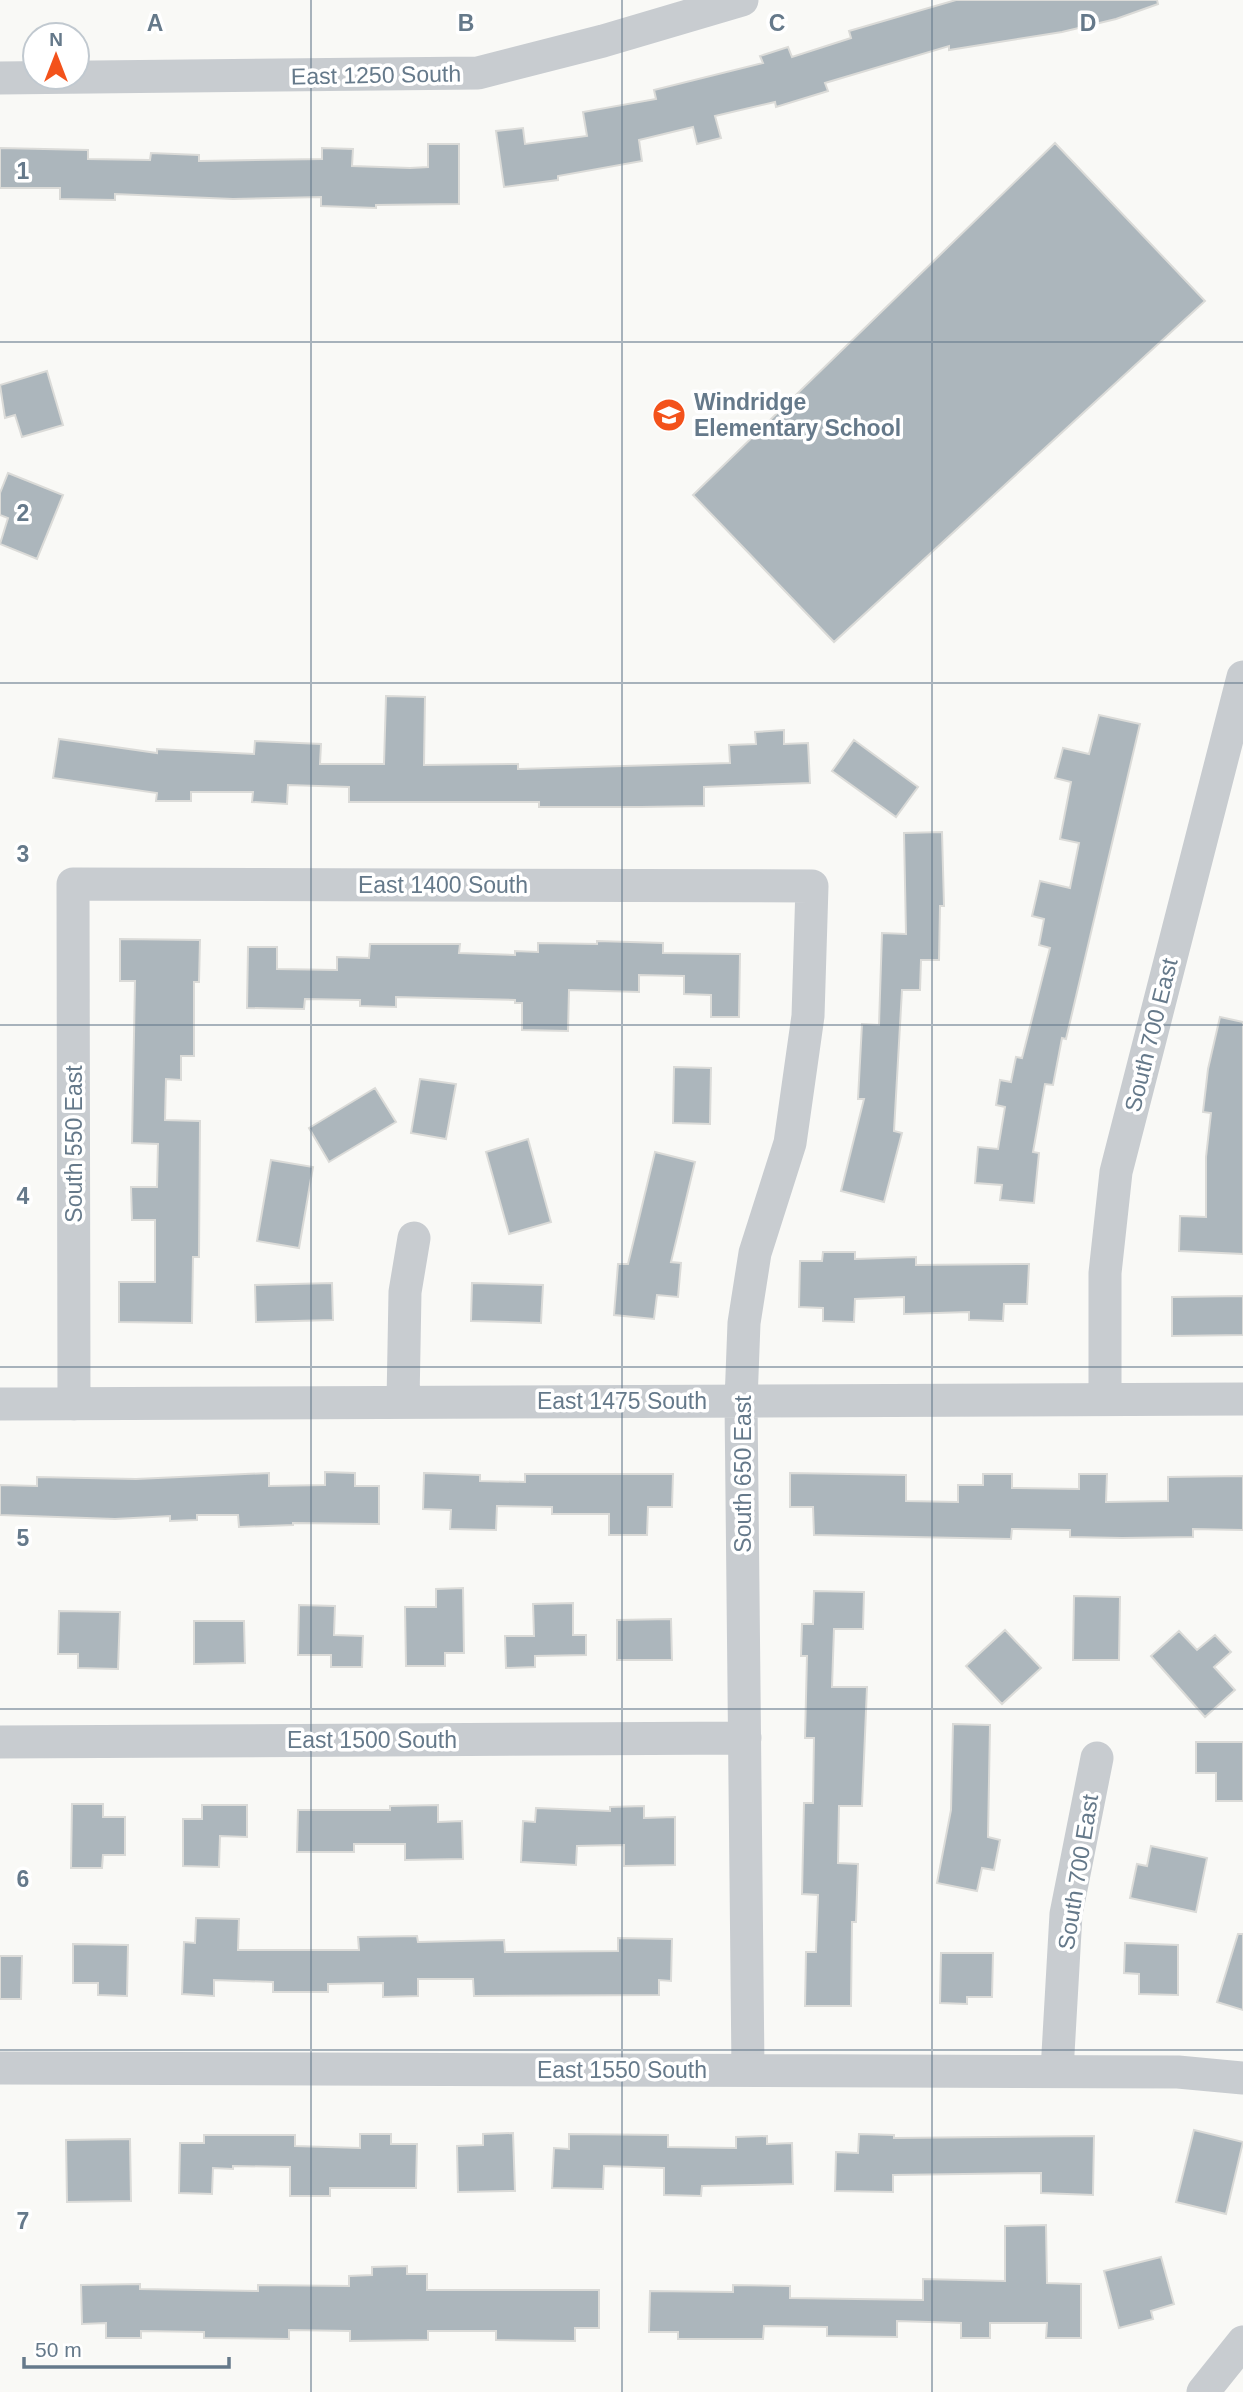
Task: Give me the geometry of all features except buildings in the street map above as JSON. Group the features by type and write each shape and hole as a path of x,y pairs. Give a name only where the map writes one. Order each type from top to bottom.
{"street":[{"name":"East 1250 South","path":"0,78 478,73 603,41 742,0"},
{"name":"South 700 East","path":"1105,1399 1105,1273 1116,1172 1243,677"},
{"name":"East 1400 South","path":"73,884 812,886"},
{"name":"South 550 East","path":"73,884 74,1404"},
{"name":"South 650 East","path":"748,2070 741,1401 744,1323 755,1253 790,1143 807,1029 812,886"},
{"path":"403,1402 405,1292 414,1238"},
{"name":"East 1475 South","path":"0,1404 1243,1399"},
{"name":"East 1500 South","path":"0,1742 745,1738"},
{"name":"South 700 East","path":"1057,2071 1066,1914 1097,1758"},
{"name":"East 1550 South","path":"0,2068 1057,2071 1178,2072 1243,2078"},
{"path":"1203,2392 1243,2342"}],"place":[{"name":"Windridge Elementary School","path":"669,415"}]}
